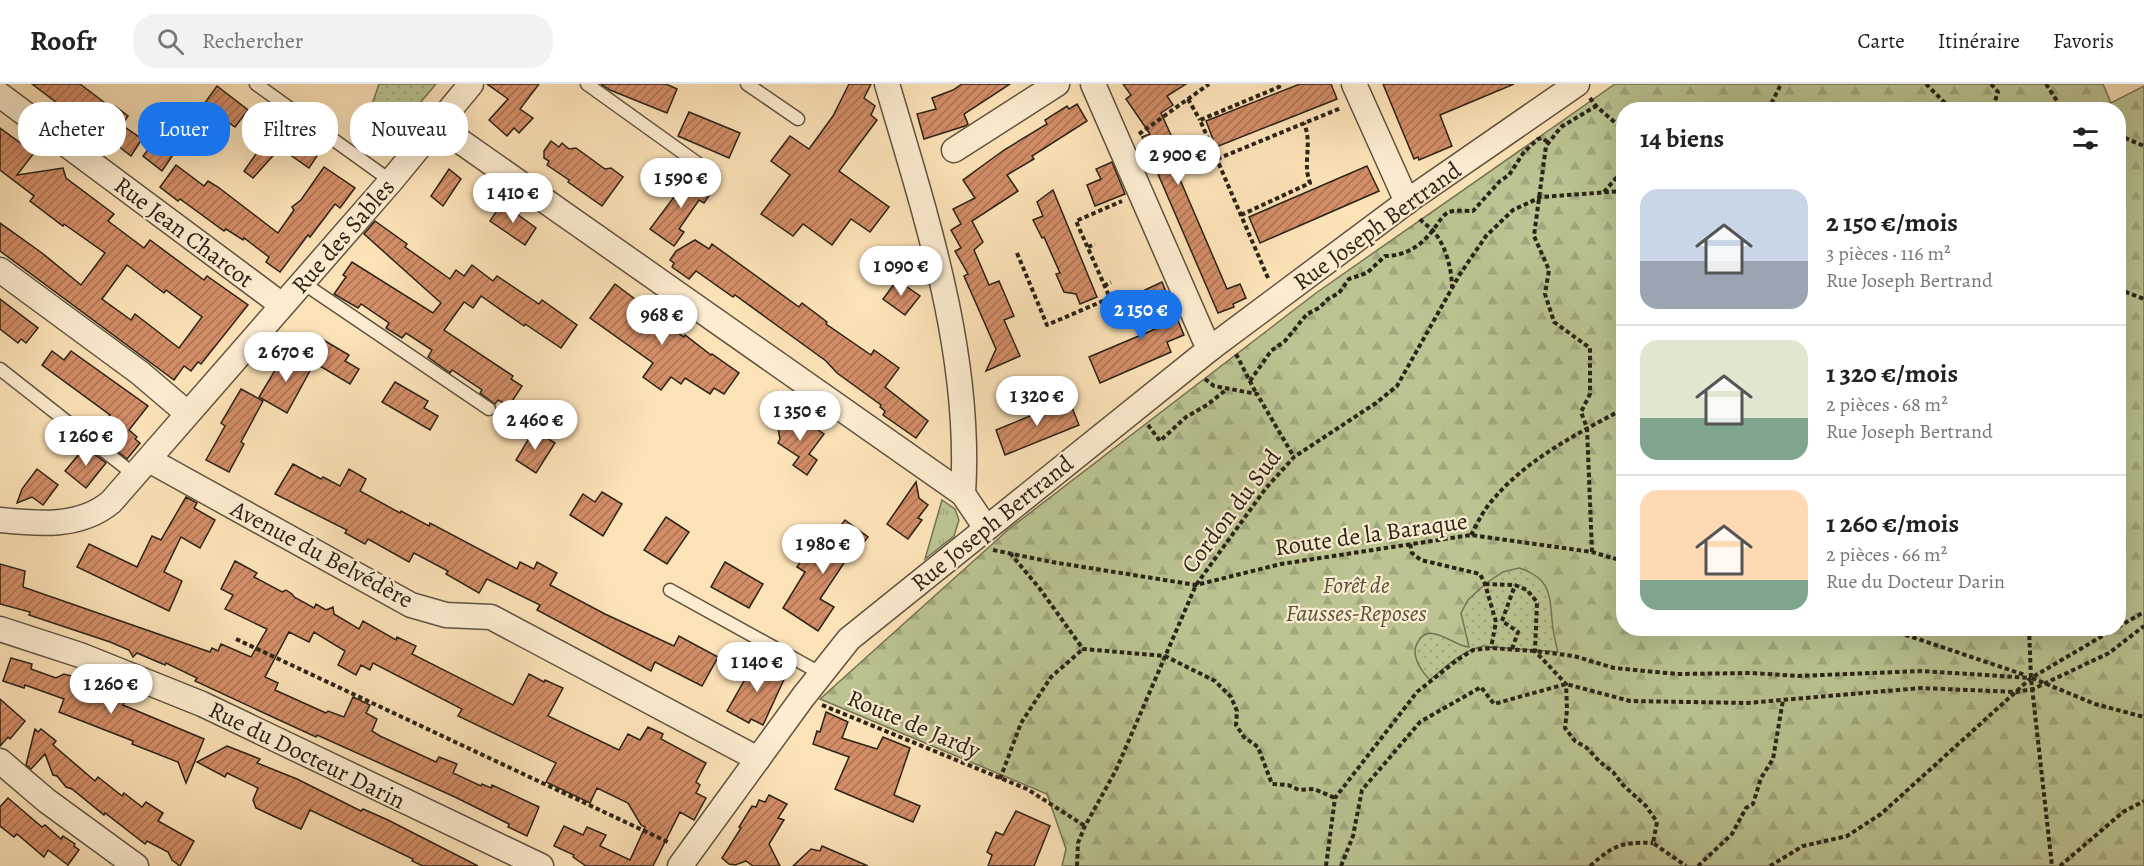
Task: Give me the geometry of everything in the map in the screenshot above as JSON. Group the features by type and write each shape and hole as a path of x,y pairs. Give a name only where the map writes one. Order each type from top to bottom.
{"street":[{"name":"Rue des Sables","path":"456,102 471,84"},
{"path":"887,84 944,287 960,391 966,454 963,494"},
{"path":"954,150 1057,84"},
{"path":"1093,84 1197,322 1211,348"},
{"name":"Rue Joseph Bertrand","path":"685,859 820,673 849,639 987,538 1211,348 1277,298 1414,211 1579,88"},
{"path":"1357,92 1414,211"},
{"name":"Rue Jean Charcot","path":"0,95 282,305"},
{"path":"468,147 963,494 987,538"},
{"name":"Rue des Sables","path":"0,520 51,523 80,519 103,509 142,468 187,413 412,156"},
{"path":"0,270 140,373 187,413"},
{"name":"Avenue du Belvédère","path":"142,468 411,605 446,615 491,617 758,759"},
{"name":"Rue du Docteur Darin","path":"0,629 80,655 202,704 541,866"},
{"path":"0,761 47,801 136,866"}],"lane":[{"path":"256,84 391,182"},
{"path":"587,84 706,171"},
{"path":"747,84 798,119"},
{"path":"303,283 489,409"},
{"path":"0,369 142,468"},
{"path":"670,590 820,673"}],"path":[{"path":"1121,147 1209,84"},
{"path":"1200,120 1279,87 1280,84"},
{"path":"1772,102 1781,84"},
{"path":"1926,84 1944,102"},
{"path":"1991,84 1998,92 1995,102"},
{"path":"2046,84 2058,102"},
{"path":"1579,88 1616,123"},
{"path":"1217,159 1304,123 1357,92"},
{"path":"1188,99 1200,120 1277,298"},
{"path":"1561,127 1596,106"},
{"path":"1564,120 1546,146 1534,236 1549,270 1545,294 1554,322 1590,348 1590,394 1581,412 1587,428 1592,552"},
{"path":"1241,214 1310,183 1306,172 1309,136 1304,123"},
{"path":"1250,381 1271,351 1285,340 1306,314 1319,308 1339,293 1349,279 1367,273 1385,256 1397,256 1417,248 1433,231 1438,221 1449,212 1473,211 1500,181 1509,175 1524,152 1538,139 1542,138 1549,142"},
{"path":"2126,138 2144,146"},
{"path":"1604,192 1616,178"},
{"name":"Cordon du Sud","path":"1077,866 1078,843 1085,826 1116,770 1196,585 1266,488 1294,457 1376,404 1396,386 1452,288 1486,236 1513,210 1541,197 1616,191"},
{"path":"1017,253 1047,325 1110,298 1076,221 1142,193"},
{"path":"1414,211 1433,231 1446,257 1452,275 1452,288"},
{"path":"1088,247 1095,244"},
{"path":"1104,286 1111,282"},
{"path":"2126,292 2144,299"},
{"path":"1236,354 1294,457"},
{"path":"1205,378 1214,386 1257,393"},
{"path":"1147,423 1160,441 1186,417 1208,405 1227,389"},
{"path":"1471,535 1486,507 1511,480 1566,439 1616,413"},
{"name":"Route de la Baraque","path":"1196,585 1281,564 1471,535 1592,552 1616,559"},
{"path":"987,538 1010,553 1083,649"},
{"path":"1410,544 1412,553 1421,560 1480,574 1496,622 1491,648"},
{"path":"1010,553 1196,585"},
{"path":"1485,584 1515,585 1527,590 1537,602 1535,651 1566,684 1565,728 1575,741 1587,748 1646,806 1656,822 1653,843"},
{"path":"1512,649 1518,632 1502,621 1515,585"},
{"path":"2126,623 2144,612"},
{"path":"1341,866 1353,836 1362,790 1420,722 1481,687 1494,704 1566,684 1630,701 1748,703 1921,688 2016,692 2033,689 2109,653 2144,626"},
{"path":"1909,636 2045,683 2095,704 2144,717"},
{"path":"2029,636 2031,678 2052,866"},
{"path":"1770,866 1803,846 1846,836 1881,814 2031,678 2103,636"},
{"path":"236,639 685,859"},
{"path":"1326,866 1335,798 1417,692 1473,650 1491,648 1535,651 1574,656 1614,668 1677,674 1751,673 1798,676 1922,671 2031,678"},
{"path":"1000,779 1021,723 1051,677 1083,649 1165,656 1215,681 1231,697 1237,711 1236,725 1244,737 1258,747 1272,784 1288,784 1299,790 1314,789 1335,798"},
{"name":"Route de Jardy","path":"803,697 1027,789 1085,826"},
{"path":"1698,866 1732,834 1746,808 1753,804 1761,778 1773,759 1783,700"},
{"path":"2060,866 2124,812 2144,801"},
{"path":"1590,866 1606,851 1626,842 1653,843 1686,866"}],"green space":[{"path":"379,84 436,84 421,102 373,102"},
{"name":"Forêt de Fausses-Reposes","path":"1615,84 2103,84 2111,102 1616,102 1616,636 2126,636 2126,102 2113,102 2144,86 2144,866 1062,866 1066,849 1047,794 820,699 1009,529 1316,293"},
{"path":"942,500 955,509 959,520 954,536 925,559"},
{"path":"1519,568 1539,578 1548,591 1558,652 1483,646 1461,655 1430,680 1421,669 1415,655 1416,646 1421,638 1427,634 1434,634 1469,647 1461,613 1468,600 1485,584 1503,572"}],"building":[{"path":"32,84 80,84 104,102 56,102"},
{"path":"487,84 539,84 520,109 533,118 519,133 514,128 507,136 489,120 508,99"},
{"path":"601,84 666,84 677,89 667,113 610,90"},
{"path":"849,84 871,84 864,98 875,106 871,115 877,120 839,171 889,207 870,232 851,219 832,245 803,224 793,236 761,214 790,175 771,161 790,136 809,149 833,116"},
{"path":"962,84 1010,84 964,114 968,124 965,126 924,139 917,114 936,109 932,98"},
{"path":"1123,84 1186,84 1167,96 1173,105 1161,113 1175,144 1166,147 1227,289 1240,284 1246,298 1233,304 1234,307 1218,313 1142,137 1150,134 1126,99 1131,95"},
{"path":"1300,84 1331,84 1337,99 1216,147 1206,121"},
{"path":"1383,84 1514,84 1440,115 1452,146 1419,160 1418,157 1414,159"},
{"path":"217,86 242,105 242,118 235,127 230,124 230,102 205,102"},
{"path":"1077,104 1087,121 1032,156 1034,159 1007,175 1018,191 972,221 983,242 974,250 989,285 999,281 1014,316 1004,320 1020,356 986,371 996,349 964,276 968,274 955,251 961,248 951,230 961,224 953,209 975,198 963,180 1004,150 1047,124 1045,120 1067,106 1069,109"},
{"path":"689,112 740,133 729,158 678,136"},
{"path":"0,128 18,141 18,156 32,156 17,175 63,168 66,178 114,214 108,221 144,248 150,240 204,280 207,276 248,305 201,364 198,362 191,371 184,366 174,380 0,251 0,223 81,285 105,253 30,201 34,196 0,170","holes":["127,265 164,293 166,290 202,317 179,348 135,314 131,320 102,299"]},
{"path":"126,128 138,136 138,145 131,156 126,152"},
{"path":"551,141 559,147 562,143 569,149 576,148 605,169 611,168 623,177 602,206 547,165 549,161 544,158 544,151"},
{"path":"143,156 172,156 162,171"},
{"path":"255,156 273,156 253,178 244,171"},
{"path":"292,156 317,156 309,168"},
{"path":"1112,162 1125,194 1095,206 1087,185 1101,179 1096,169"},
{"path":"176,165 204,186 208,181 218,187 278,233 294,210 292,207 301,200 324,167 355,188 340,208 335,204 280,272 266,262 269,257 244,238 243,240 226,229 224,231 160,187"},
{"path":"1367,166 1379,191 1260,243 1249,217"},
{"path":"449,169 461,179 443,206 431,196"},
{"path":"689,177 697,183 700,177 715,187 704,203 699,200 679,229 684,232 674,246 650,229"},
{"path":"1053,190 1097,297 1080,304 1076,294 1064,292 1056,274 1060,273 1044,237 1042,238 1033,220 1043,216 1037,202"},
{"path":"502,203 536,228 525,245 490,221"},
{"path":"375,221 407,244 405,247 450,279 456,270 464,276 472,265 493,281 497,276 539,304 542,300 577,325 561,348 481,296 473,308 464,302 444,330 513,376 511,379 522,386 509,406 498,400 495,404 480,393 482,390 452,370 450,373 428,357 432,350 406,333 402,338 386,328 389,323 361,304 358,308 334,294 346,277 343,275 352,262 433,313 441,303 364,234"},
{"path":"695,240 709,249 712,244 799,307 802,303 827,322 826,324 871,355 874,350 899,368 885,387 928,421 916,438 883,415 885,411 880,407 881,405 837,373 826,361 735,295 733,297 696,271 689,279 672,267 674,263 670,260 676,251"},
{"path":"897,280 920,296 905,315 883,299"},
{"path":"1162,282 1184,335 1167,342 1171,352 1100,383 1089,357 1160,327 1145,290"},
{"path":"615,284 640,303 636,308 684,337 685,335 739,373 724,394 714,388 710,394 685,378 681,384 671,377 661,390 643,377 653,363 590,318"},
{"path":"0,299 38,328 26,343 21,339 18,343 0,329"},
{"path":"315,335 349,355 345,361 359,369 350,384 303,356"},
{"path":"52,351 64,360 71,351 148,406 129,430 140,443 127,459 95,433 110,415 42,365"},
{"path":"286,352 312,367 287,413 259,397"},
{"path":"395,382 428,401 424,408 438,416 430,430 382,402"},
{"path":"241,389 263,401 241,442 244,444 229,472 206,460 225,426 221,423"},
{"path":"1069,400 1079,425 1005,455 996,430"},
{"path":"784,419 795,419 801,423 803,420 824,434 809,454 817,460 807,475 793,465 799,457 778,443 780,439 778,428"},
{"path":"534,430 555,443 536,473 516,460"},
{"path":"85,447 106,463 86,488 65,471"},
{"path":"293,464 340,486 349,469 366,479 360,491 400,513 401,511 429,526 430,523 517,569 520,562 534,569 537,562 557,573 550,585 605,614 674,646 679,636 718,657 702,686 655,662 651,671 537,610 540,605 487,579 479,593 446,574 448,571 414,553 409,562 368,539 365,544 345,533 347,530 275,494"},
{"path":"37,469 58,485 43,505 32,497 17,503 22,489"},
{"path":"916,482 919,498 928,505 918,518 922,520 908,539 887,524"},
{"path":"602,492 622,504 603,536 570,515 583,494 595,502"},
{"path":"186,497 197,503 194,508 215,520 200,548 181,537 164,572 182,581 169,611 77,567 89,544 137,567 152,536 161,540"},
{"path":"666,517 689,532 667,564 644,550"},
{"path":"845,520 868,537 851,559 848,557 820,599 834,607 818,631 783,608 805,572 797,567 809,548 819,554"},
{"path":"235,561 257,573 254,577 282,592 286,590 314,608 316,604 326,610 333,607 334,614 359,629 363,621 396,640 397,637 416,646 412,654 513,705 529,674 563,688 548,716 619,750 628,734 640,740 648,727 663,734 661,739 706,763 696,782 700,785 696,793 706,798 694,820 680,812 653,866 586,866 573,857 574,855 554,846 564,826 583,835 587,827 606,835 600,846 630,860 645,827 641,825 628,803 597,788 590,803 546,782 556,763 458,716 462,709 373,663 370,670 361,665 356,675 338,665 345,651 314,632 309,642 289,632 265,677 278,683 275,690 326,713 328,711 344,717 353,697 370,705 366,713 377,719 372,731 380,736 436,762 439,757 457,764 453,773 481,786 482,784 491,788 492,785 539,807 527,836 508,827 509,824 455,797 317,735 316,737 195,681 197,678 166,663 165,665 137,653 133,657 129,650 110,642 29,615 30,612 0,604 0,564 25,571 23,587 210,652 212,648 218,651 221,644 251,657 267,629 225,609 233,595 221,589"},
{"path":"725,562 763,584 749,608 711,587"},
{"path":"11,658 32,664 31,669 56,678 64,674 86,680 87,683 95,685 94,689 125,701 123,705 204,739 186,783 178,762 132,744 133,741 59,712 64,699 25,685 24,688 3,681"},
{"path":"757,658 786,675 763,725 751,719 749,723 727,711"},
{"path":"0,699 25,721 10,739 8,737 0,746"},
{"path":"826,712 848,722 842,738 877,749 883,737 910,748 894,795 920,806 913,822 835,789 849,757 813,744 817,731 820,732"},
{"path":"35,729 38,732 41,729 56,741 53,745 95,781 98,777 122,796 124,793 142,807 146,802 163,813 158,821 194,841 180,866 172,860 168,852 147,841 145,844 72,789 66,787 57,776 53,775 45,754 31,769 26,765"},
{"path":"227,746 260,759 257,763 297,779 361,811 363,809 388,820 478,866 423,866 412,861 413,859 310,810 301,829 256,808 253,800 258,788 227,773 225,777 197,762"},
{"path":"769,795 787,804 778,818 784,820 769,844 780,866 753,866 746,861 735,865 729,864 722,858 741,828 739,827 752,806 756,807 759,800 765,802"},
{"path":"8,798 42,827 45,825 61,839 63,836 75,844 74,846 79,850 68,865 48,850 44,857 17,834 14,837 0,826 0,807"},
{"path":"1016,811 1050,826 1034,866 988,866 992,855 987,852 996,832 1003,835"},
{"path":"822,846 868,866 793,866 811,849 820,851"}]}
